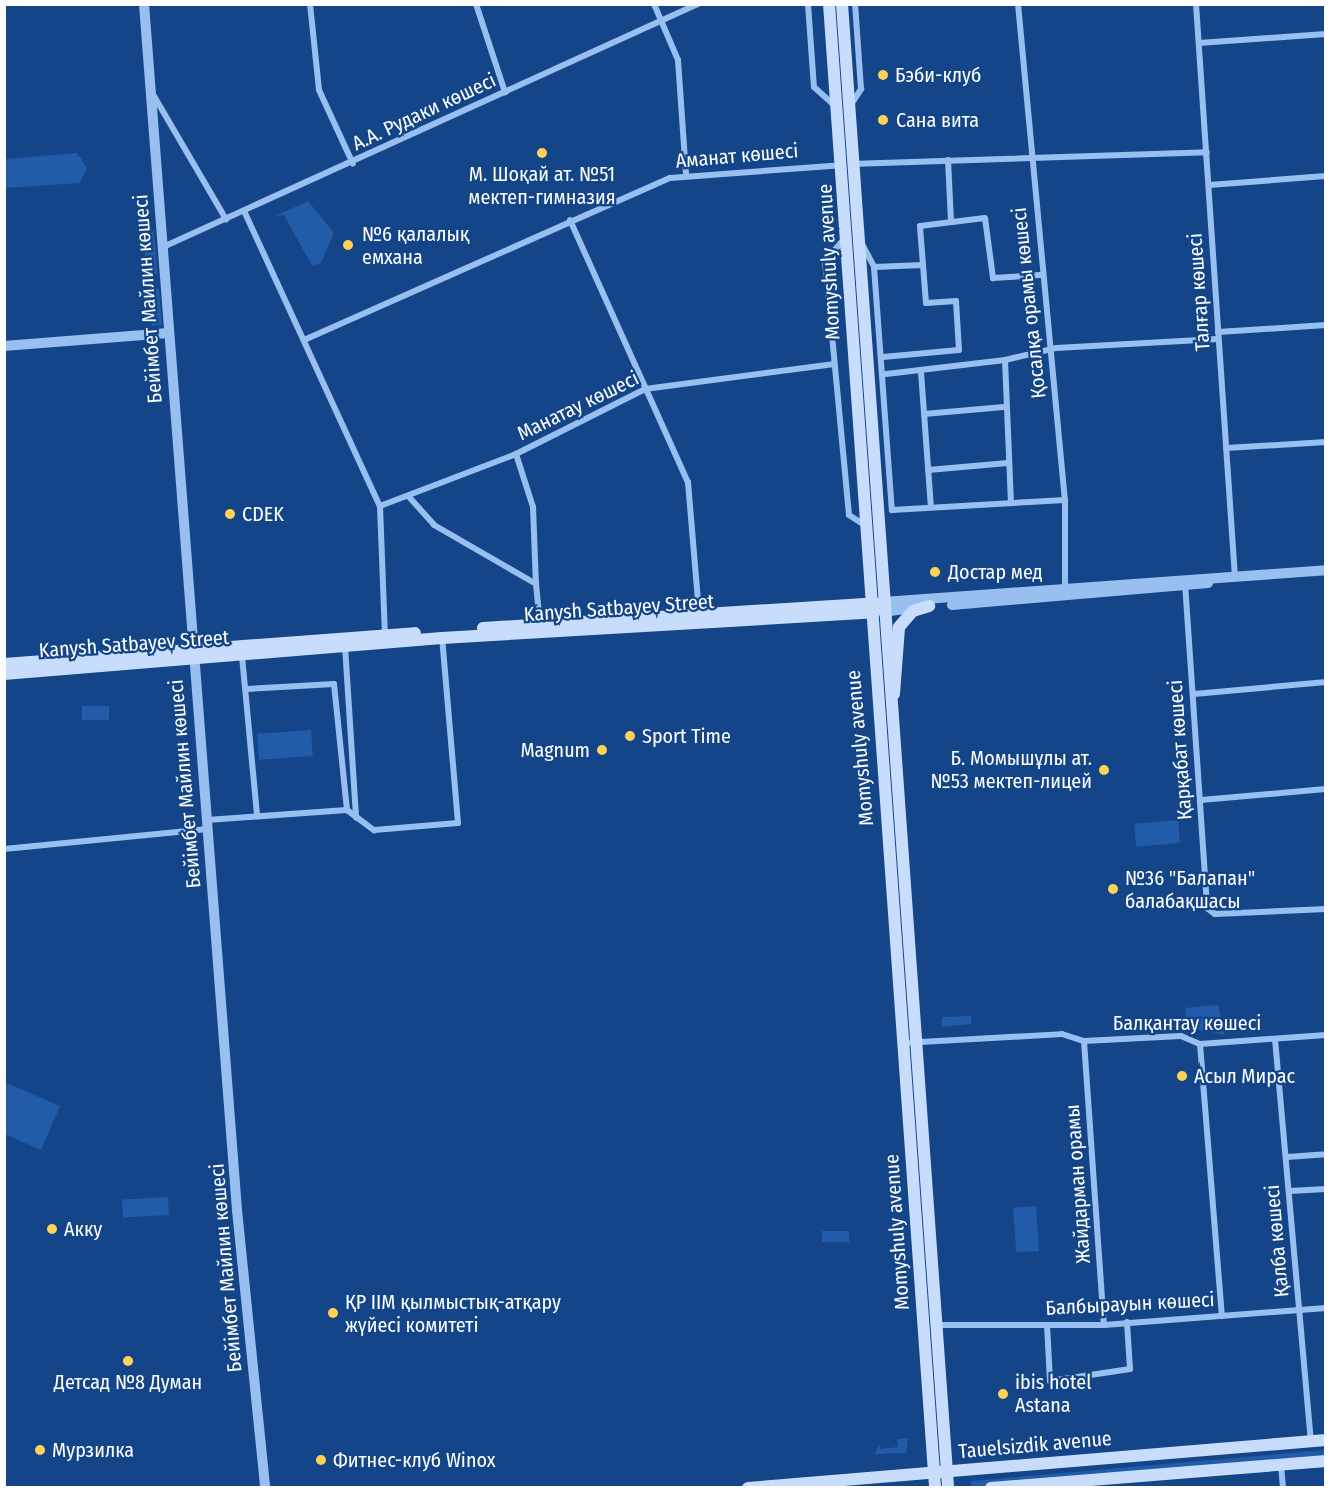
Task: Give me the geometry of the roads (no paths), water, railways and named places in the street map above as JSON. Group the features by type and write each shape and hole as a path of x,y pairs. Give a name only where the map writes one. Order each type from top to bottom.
{"main road":[{"name":"Momyshuly avenue","path":"829,4 843,107 873,452 891,710 935,1488"},
{"name":"Momyshuly avenue","path":"842,4 843,107"},
{"name":"Momyshuly avenue","path":"853,237 868,608 936,1325 948,1488"},
{"path":"891,710 898,627 913,611 929,606"},
{"name":"Kanysh Satbayev Street","path":"4,674 193,654 242,656 344,643 385,635 541,629 883,607"},
{"name":"Kanysh Satbayev Street","path":"4,664 442,638 699,613 868,608"},
{"name":"Tauelsizdik avenue","path":"748,1488 1326,1440"},
{"name":"Tauelsizdik avenue","path":"991,1488 1326,1461"}],"street":[{"name":"Бейімбет Майлин көшесі","path":"144,4 193,654 265,1488"},
{"path":"310,4 319,90 353,164"},
{"path":"476,4 505,92"},
{"path":"654,4 678,60 686,175"},
{"name":"А.А. Рудаки көшесі","path":"162,247 245,213 698,4"},
{"path":"808,4 814,87 843,107 861,89 855,4"},
{"name":"Қосалқа орамы көшесі","path":"1018,4 1040,275 1052,349 1065,500 1065,594"},
{"name":"Талғар көшесі","path":"1196,4 1234,577"},
{"path":"1199,43 1326,34"},
{"path":"150,89 226,219"},
{"name":"Аманат көшесі","path":"304,340 570,220 686,175 848,164 1207,152"},
{"path":"948,160 951,222"},
{"path":"1209,185 1326,176"},
{"path":"245,213 380,506 385,635"},
{"path":"884,357 959,350 956,301 926,303 920,226 985,218 993,278 1040,275"},
{"path":"570,220 688,482 699,613"},
{"path":"863,524 849,515 825,261 853,237 874,267 886,374 892,510 1065,500"},
{"path":"874,267 923,265"},
{"path":"886,374 921,372 1005,360 1052,349 1326,325"},
{"path":"4,346 168,333"},
{"path":"1005,360 1004,407 1011,502"},
{"name":"Манатау көшесі","path":"380,506 410,498 516,454 645,389 834,364"},
{"path":"921,372 931,507"},
{"path":"924,414 1004,407"},
{"path":"1226,448 1326,442"},
{"path":"873,452 890,451"},
{"path":"516,454 532,507 541,629"},
{"path":"928,470 1008,463"},
{"path":"410,498 434,525 537,584"},
{"name":"Kanysh Satbayev Street","path":"883,607 929,606 1326,570"},
{"name":"Қарқабат көшесі","path":"1185,584 1207,908 1215,914 1326,909"},
{"name":"Kanysh Satbayev Street","path":"883,607 1065,594"},
{"path":"247,689 334,684 347,810 356,819 374,830 458,823 442,638"},
{"path":"344,643 356,819"},
{"path":"242,656 247,689 256,816"},
{"path":"1194,694 1326,682"},
{"path":"1201,800 1326,789"},
{"path":"4,849 256,816 347,810"},
{"name":"Балқантау көшесі","path":"909,1042 1062,1034 1084,1041 1181,1036 1200,1044 1326,1035"},
{"name":"Қалба көшесі","path":"1275,1039 1311,1442"},
{"name":"Жайдарман орамы","path":"1084,1041 1104,1325"},
{"path":"1200,1044 1222,1316"},
{"path":"1287,1157 1326,1155"},
{"path":"1290,1191 1326,1189"},
{"name":"Балбырауын көшесі","path":"936,1325 1104,1325 1326,1308"},
{"path":"1047,1325 1050,1381 1130,1369 1127,1322"},
{"path":"1281,1465 1283,1488"}],"place":[{"name":"Бэби-клуб","path":"883,75"},
{"name":"Сана вита","path":"883,120"},
{"name":"М. Шоқай ат. №51 мектеп-гимназия","path":"542,153"},
{"name":"№6 қалалық емхана","path":"348,245"},
{"name":"CDEK","path":"230,514"},
{"name":"Достар мед","path":"935,572"},
{"name":"Sport Time","path":"630,736"},
{"name":"Magnum","path":"602,750"},
{"name":"Б. Момышұлы ат. №53 мектеп-лицей","path":"1104,770"},
{"name":"№36 \"Балапан\" балабақшасы","path":"1113,889"},
{"name":"Асыл Мирас","path":"1182,1076"},
{"name":"Акку","path":"52,1229"},
{"name":"ҚР ІІМ қылмыстық-атқару жүйесі комитеті","path":"333,1313"},
{"name":"Детсад №8 Думан","path":"128,1361"},
{"name":"ibis hotel Astana","path":"1003,1394"},
{"name":"Мурзилка","path":"40,1450"},
{"name":"Фитнес-клуб Winox","path":"321,1460"}]}
